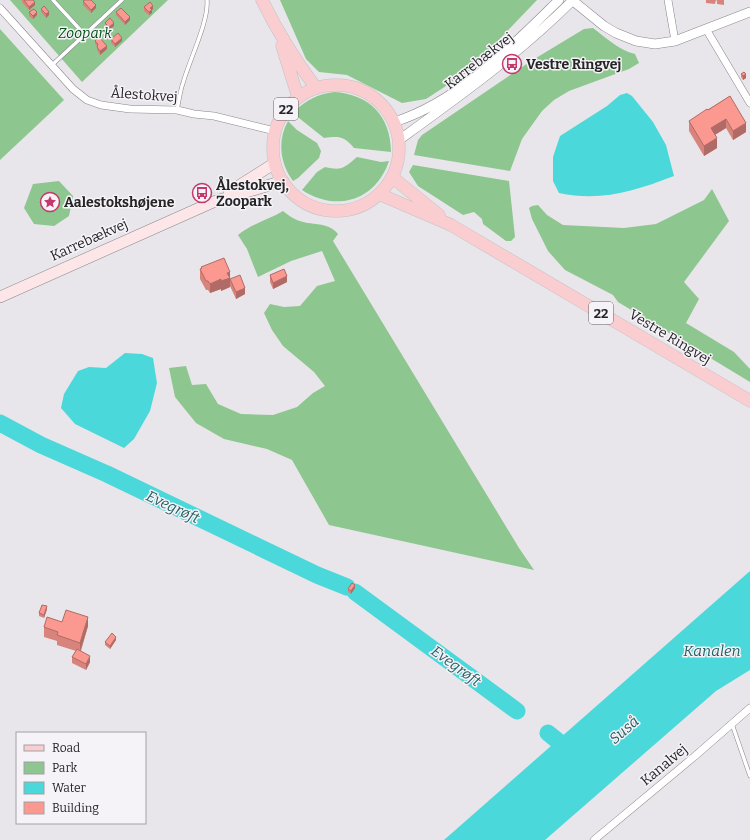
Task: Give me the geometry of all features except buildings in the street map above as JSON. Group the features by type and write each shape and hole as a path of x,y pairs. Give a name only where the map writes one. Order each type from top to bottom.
{"main road":[{"name":"22","path":"262,0 274,24 301,68 316,88"},
{"name":"22","path":"274,24 298,97"},
{"name":"22","path":"336,85 356,88 368,93 379,101 388,111 394,122 399,140 397,165 392,177 379,194 368,202 355,208 341,211 314,207 302,201 291,192 283,181 275,162 273,142 275,131 284,112 298,97 316,88 336,85"},
{"name":"Karrebækvej","path":"0,297 213,202 250,180 275,162"},
{"name":"Vestre Ringvej","path":"392,177 451,225"},
{"name":"Karrebækvej","path":"213,202 283,181"},
{"name":"Vestre Ringvej","path":"379,194 451,225 750,401"}],"street":[{"name":"Karrebækvej","path":"394,122 410,117 432,106 471,80 503,54 559,0"},
{"name":"Karrebækvej","path":"399,140 508,59 541,31 572,0"},
{"path":"572,0 604,26 616,33 636,41 655,44 675,41 750,12"},
{"path":"668,0 675,41"},
{"name":"Ålestokvej","path":"0,8 73,89 87,100 101,105 130,109 177,110 194,114 214,116 275,131"},
{"path":"706,30 750,103"},
{"name":"Kanalvej","path":"594,840 750,708"}],"lane":[{"path":"53,0 85,35"},
{"path":"52,65 122,0"},
{"path":"177,110 183,83 204,21 208,5 207,0"},
{"path":"732,723 750,776"}],"green space":[{"name":"Zoopark","path":"10,0 168,0 82,82"},
{"path":"280,0 537,0 469,71 426,99 402,103 347,75 319,72 306,59"},
{"path":"593,28 618,47 635,54 639,63 629,69 569,91 554,100 542,111 522,139 510,171 414,155 418,140 422,135 531,61 584,29"},
{"path":"0,29 64,100 0,160"},
{"path":"334,92 358,97 376,109 387,128 391,152 354,148 347,141 341,138 324,138 294,114 295,111 308,101 323,94"},
{"path":"288,121 297,130 317,143 321,151 319,158 293,181 285,167 281,144 282,136"},
{"path":"357,157 381,162 389,161 383,174 375,185 365,193 354,199 329,201 315,197 302,190 317,172 325,167 335,169 342,168"},
{"path":"413,165 509,181 515,237 511,241 506,241 483,224 482,219 474,212 463,215 418,186 409,172"},
{"path":"59,181 73,196 69,216 54,226 34,224 24,208 33,184"},
{"path":"712,189 729,221 684,282 699,299 686,323 734,352 750,369 750,382 618,302 613,295 565,270 548,251 532,219 529,208 538,205 547,215 563,225 624,228 656,224 704,200"},
{"path":"283,211 302,222 329,227 338,234 333,241 519,548 534,570 329,525 292,460 267,449 224,439 196,423 175,397 169,368 186,366 192,385 206,384 218,404 241,414 273,415 297,407 313,393 325,386 314,372 283,346 272,330 264,313 270,304 284,307 300,306 317,286 335,281 322,251 291,261 258,277 247,249 238,235 248,228"}],"water":[{"path":"627,93 632,96 653,122 666,145 674,176 618,194 589,196 559,193 553,181 553,157 560,136 607,106 620,95"},
{"path":"125,353 142,354 153,358 157,383 150,411 134,439 124,448 75,424 61,408 64,394 78,371 89,367 106,368"},
{"name":"Kanalen","path":"750,571 750,670 716,691 545,840 444,840"}],"waterway":[{"name":"Evegrøft","path":"0,423 41,445 107,474 317,575 347,587"},
{"name":"Evegrøft","path":"355,592 517,711"},
{"name":"Evegrøft","path":"548,733 574,754"}],"place":[{"name":"Vestre Ringvej","path":"512,64"},
{"name":"Ålestokvej, Zoopark","path":"202,193"},
{"name":"Aalestokshøjene","path":"50,202"}],"water label":[{"name":"Suså","path":"624,730"}]}
